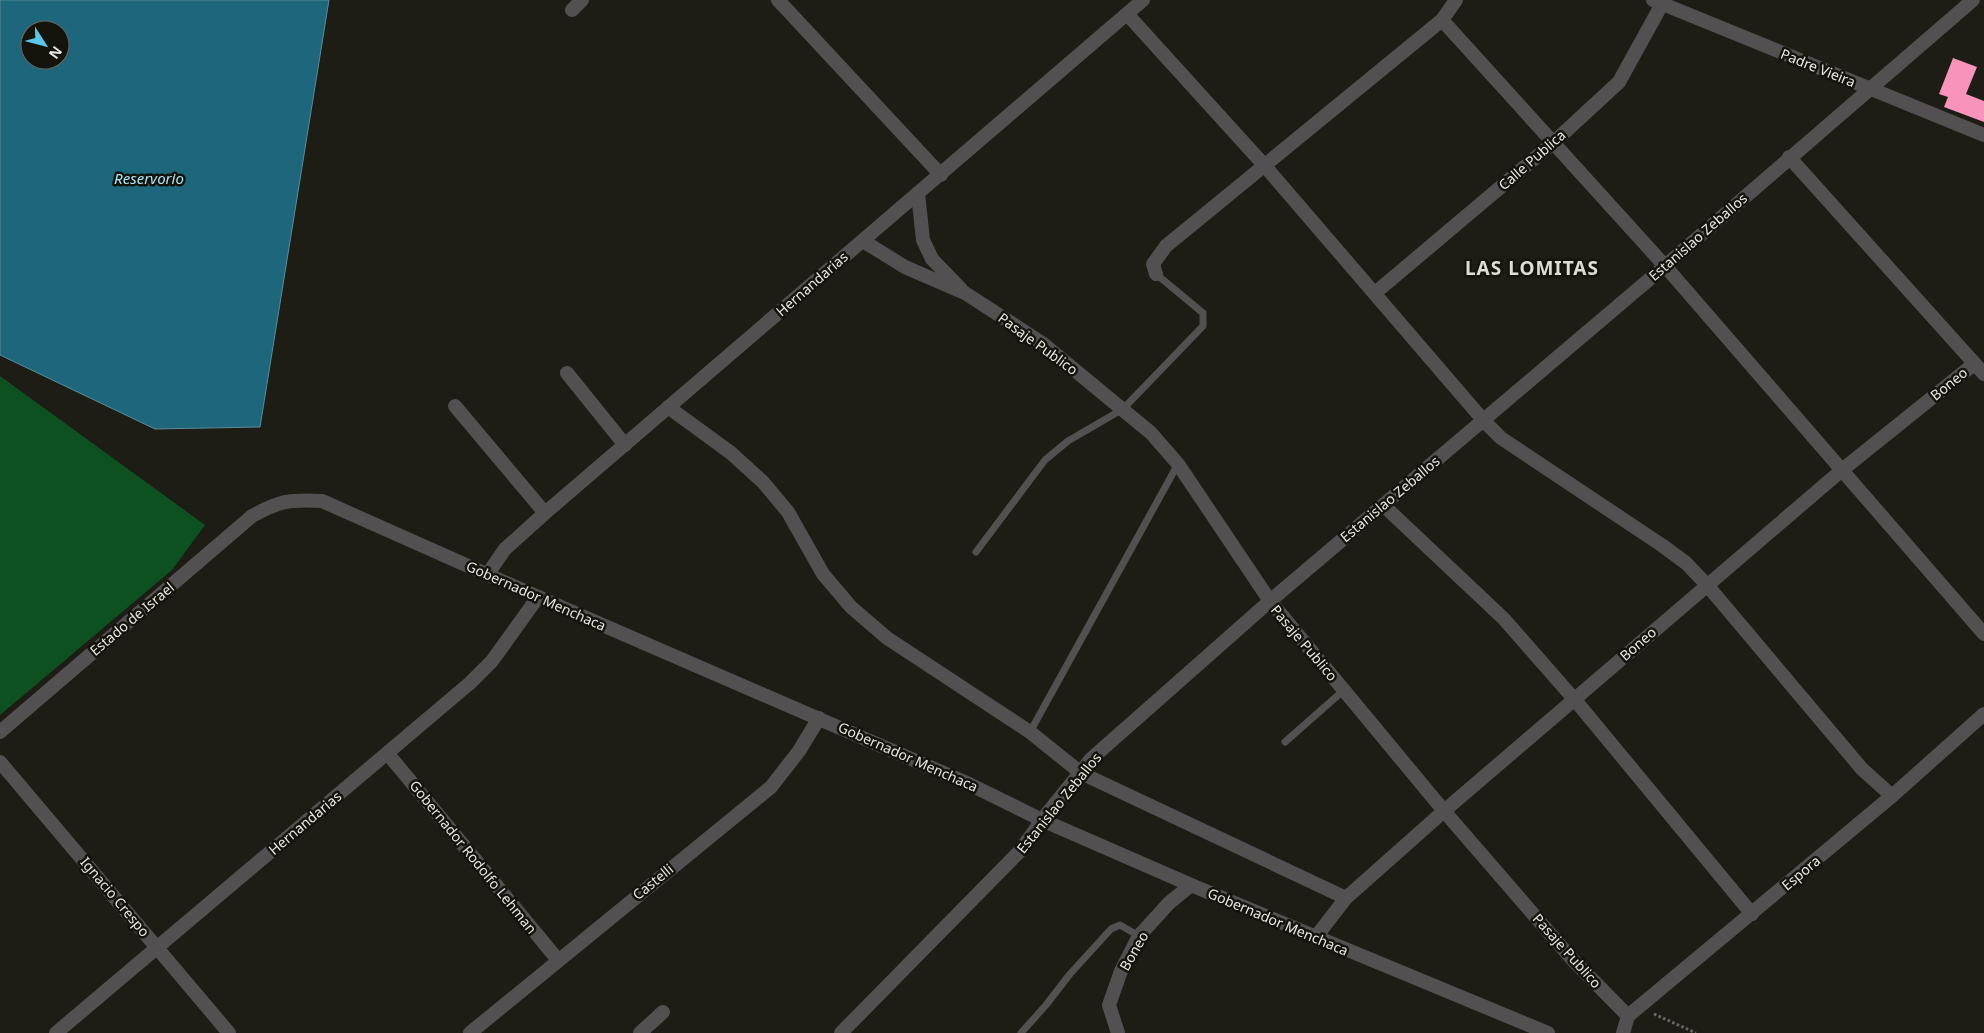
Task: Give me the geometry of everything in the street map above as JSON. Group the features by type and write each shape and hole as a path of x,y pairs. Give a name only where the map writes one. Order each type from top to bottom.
{"street":[{"path":"572,10 582,0"},
{"path":"778,0 941,175"},
{"name":"Hernandarias","path":"487,575 506,549 545,513 1143,0"},
{"path":"1156,274 1153,264 1166,246 1442,20 1456,0"},
{"name":"Estanislao Zeballos","path":"841,1033 1020,851 1042,820 1091,759 1270,602 1484,421 1973,0"},
{"name":"Padre Vieira","path":"1657,2 1984,135"},
{"name":"Calle Publica","path":"1375,293 1554,142 1619,82 1657,2"},
{"path":"1127,14 1264,165 1484,421 1501,438 1686,563 1707,585 1862,769 1892,796"},
{"path":"1442,20 1665,266 1984,634"},
{"path":"1789,157 1984,374"},
{"name":"Pasaje Publico","path":"918,193 924,240 932,259 965,294"},
{"name":"Pasaje Publico","path":"863,241 905,267 965,294 1042,343 1151,433 1178,464 1270,602 1444,811 1572,959 1633,1012"},
{"name":"Boneo","path":"1315,938 1346,898 1444,811 1842,470 1974,364"},
{"path":"567,373 625,444"},
{"path":"455,406 545,513"},
{"path":"668,407 731,453 763,482 788,512 823,574 851,607 887,638 1030,732 1081,772 1346,898"},
{"name":"Gobernador Menchaca","path":"266,508 285,500 322,501 487,575 969,784 1042,820 1191,885 1548,1033"},
{"path":"1383,505 1504,620 1575,700 1752,914"},
{"name":"Estado de Israel","path":"0,732 252,516 266,508"},
{"name":"Hernandarias","path":"56,1033 470,683 492,661 538,597"},
{"name":"Espora","path":"1633,1012 1892,796 1984,714"},
{"name":"Castelli","path":"470,1033 770,787 799,751 819,718"},
{"name":"Gobernador Rodolfo Lehman","path":"388,754 558,960"},
{"name":"Ignacio Crespo","path":"0,762 229,1033"},
{"name":"Boneo","path":"1118,1033 1110,1012 1110,997 1140,936 1169,903 1191,885"},
{"path":"640,1033 663,1012"},
{"path":"1622,1033 1633,1012"}],"lane":[{"path":"976,552 1045,460 1068,441 1123,409 1203,326 1203,313 1156,274"},
{"path":"1030,732 1178,464"},
{"path":"1285,742 1344,690"},
{"path":"1021,1033 1070,974 1111,929 1120,925 1140,936"}],"path":[{"path":"1633,1012 1696,1033"}],"green space":[{"path":"0,376 205,525 172,570 0,715"}],"water":[{"name":"Reservorio","path":"0,0 329,0 260,427 155,429 0,355"}],"building":[{"path":"1953,58 1977,67 1966,94 1984,101 1984,122 1944,107 1948,97 1939,94"}],"district":[{"name":"LAS LOMITAS","path":"1532,268"}]}
